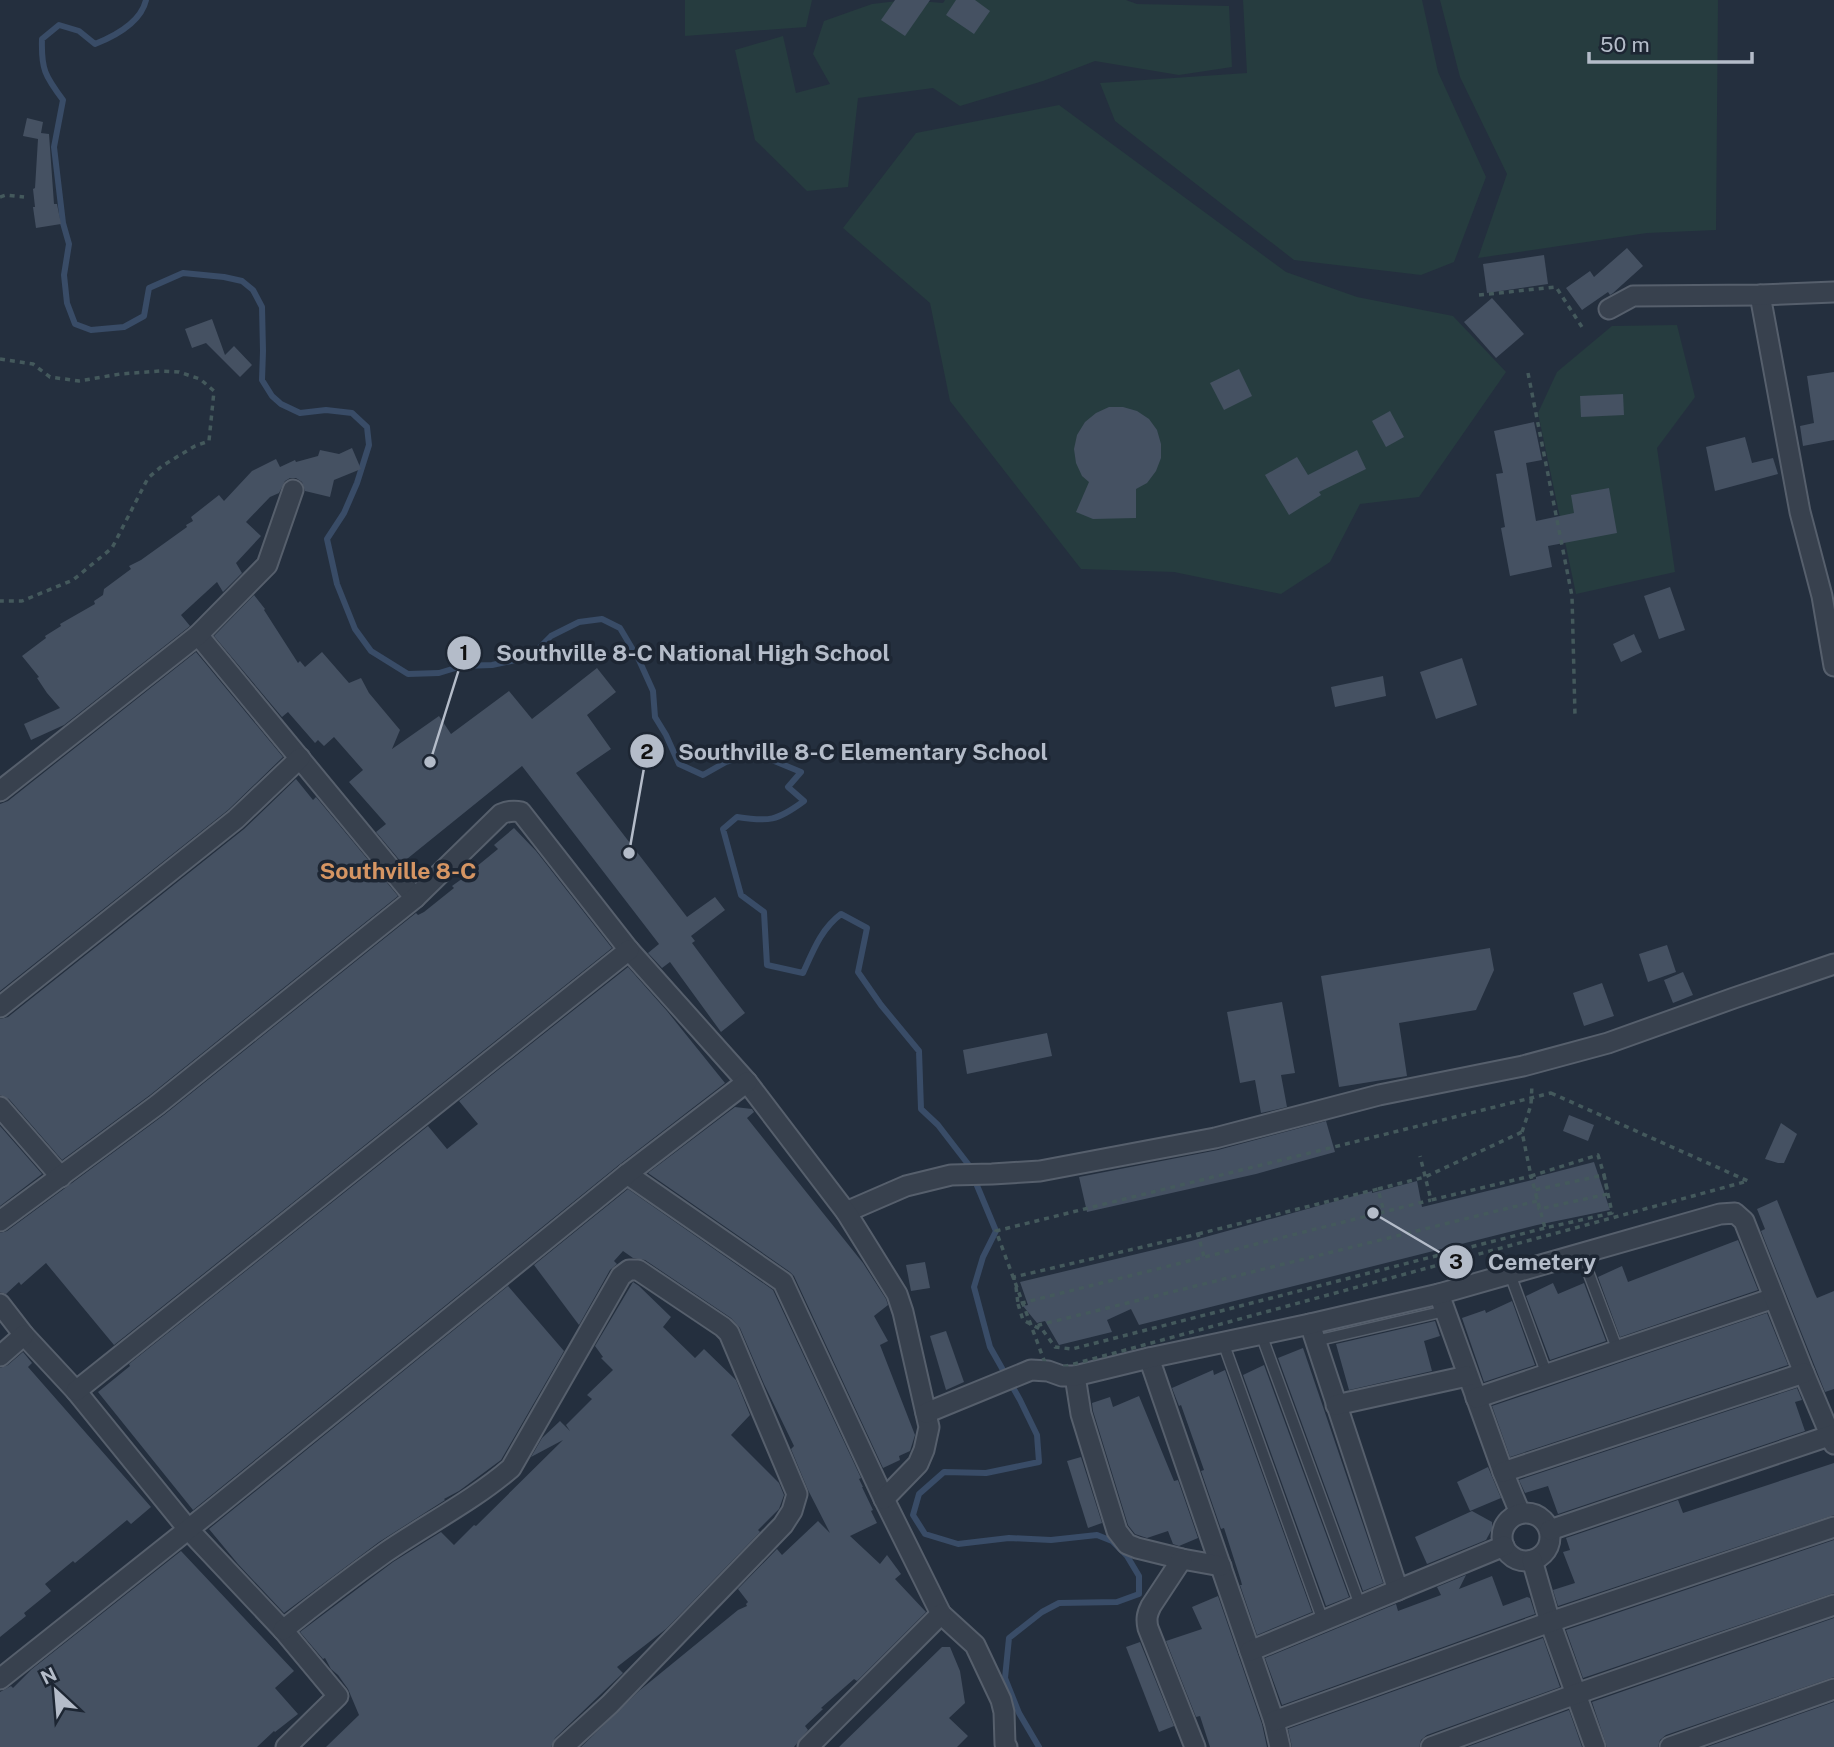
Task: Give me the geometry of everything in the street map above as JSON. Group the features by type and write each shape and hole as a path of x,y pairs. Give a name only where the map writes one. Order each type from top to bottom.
{"street":[{"path":"1609,309 1633,296 1834,292"},
{"path":"1760,295 1800,512 1822,596 1834,666"},
{"path":"0,791 198,635 267,565 293,490"},
{"path":"198,635 415,898"},
{"path":"0,1007 236,819 300,758"},
{"path":"0,1222 157,1105 415,898 501,814 515,810 521,813 629,950 747,1082 846,1212 897,1294 929,1427 918,1464 884,1499"},
{"path":"76,1391 629,950"},
{"path":"846,1212 906,1185 951,1175 1040,1171 1215,1138 1379,1096 1532,1064 1608,1043 1834,964"},
{"path":"0,1679 627,1174 747,1082"},
{"path":"0,1107 61,1177"},
{"path":"627,1174 783,1282 941,1614 975,1645 1004,1712 1007,1747"},
{"path":"926,1413 1040,1370 1062,1376 1075,1376 1261,1334 1312,1332 1442,1302 1510,1274 1720,1213 1735,1213 1744,1221 1833,1439 1550,1530"},
{"path":"283,1630 386,1552 511,1468 621,1276 629,1270 638,1270 729,1333 797,1494 792,1511 783,1525 610,1704 563,1747"},
{"path":"1476,1398 1774,1298"},
{"path":"1442,1302 1467,1376 1520,1513"},
{"path":"0,1304 23,1335 76,1391 188,1529 283,1630 338,1696 286,1747"},
{"path":"1312,1332 1398,1590"},
{"path":"0,1356 23,1335"},
{"path":"1149,1358 1274,1721 1280,1747"},
{"path":"1503,1472 1804,1373"},
{"path":"1075,1376 1081,1414 1117,1531 1127,1544 1221,1566"},
{"path":"1336,1405 1467,1376"},
{"path":"1520,1513 1539,1515 1550,1530 1548,1549 1532,1560 1515,1559 1504,1546 1504,1526 1520,1513"},
{"path":"1274,1721 1550,1622 1834,1527"},
{"path":"1250,1651 1504,1546"},
{"path":"1182,1559 1151,1606 1146,1620 1195,1747"},
{"path":"1532,1560 1550,1622 1595,1747"},
{"path":"1431,1747 1834,1605"},
{"path":"807,1747 941,1614"},
{"path":"1670,1747 1834,1689"}],"lane":[{"path":"1581,1253 1618,1351"},
{"path":"1510,1274 1547,1375"},
{"path":"1261,1334 1360,1605"},
{"path":"1223,1342 1323,1621"}],"path":[{"path":"0,197 24,197"},
{"path":"1479,295 1556,287 1582,327"},
{"path":"0,359 33,364 50,377 79,382 120,374 160,370 179,372 200,379 214,391 209,440 162,466 149,478 112,548 73,580 22,601 0,601"},
{"path":"1528,373 1572,596 1574,716"},
{"path":"1532,1064 1531,1105 1521,1132 1545,1228"},
{"path":"1551,1093 1748,1181 1040,1370 996,1231 1551,1093"},
{"path":"1044,1331 1023,1320 1014,1277 1425,1177 1521,1132"},
{"path":"1018,1304 1531,1176 1598,1155 1612,1213 1072,1349 1055,1347 1039,1325 1537,1201"},
{"path":"1420,1156 1431,1200"},
{"path":"1535,1190 1604,1175"},
{"path":"1378,1189 1384,1212"},
{"path":"1539,1209 1608,1194"},
{"path":"1198,1234 1204,1257"}],"green space":[{"path":"685,0 812,0 806,27 685,36"},
{"path":"906,0 943,3 945,0 1126,0 1137,4 1229,6 1232,67 1179,75 1095,61 1043,81 960,106 933,88 858,98 848,187 807,191 755,140 735,50 783,36 796,93 830,84 813,54 824,21 872,4"},
{"path":"1243,0 1422,0 1438,72 1486,177 1454,262 1421,275 1294,260 1115,121 1100,83 1247,73"},
{"path":"1440,0 1718,0 1716,230 1647,233 1478,258 1507,174 1460,77"},
{"path":"1059,105 1286,272 1357,297 1453,316 1506,372 1419,497 1360,504 1330,562 1281,594 1174,572 1081,569 950,401 930,303 843,228 916,133"},
{"path":"1677,325 1695,397 1657,448 1675,572 1576,594 1538,413 1557,372 1612,326"}],"building":[{"path":"895,0 930,0 905,36 881,20"},
{"path":"956,0 975,0 990,11 974,34 946,15"},
{"path":"27,118 43,122 41,133 49,134 54,204 57,204 61,224 36,228 33,189 38,139 23,136"},
{"path":"1627,248 1643,266 1613,293 1610,295 1608,292 1582,310 1566,288 1590,271 1594,277"},
{"path":"1544,255 1548,284 1487,293 1483,264"},
{"path":"1492,298 1524,334 1496,358 1464,322"},
{"path":"212,319 225,355 234,346 252,365 240,377 206,343 192,348 185,329"},
{"path":"1239,369 1252,396 1224,410 1210,383"},
{"path":"1834,372 1834,440 1803,446 1800,426 1814,423 1807,376"},
{"path":"1623,394 1624,415 1581,417 1580,396"},
{"path":"1109,407 1137,411 1149,419 1157,430 1161,444 1161,458 1156,471 1147,483 1136,489 1136,518 1093,519 1076,512 1089,482 1082,476 1076,463 1074,449 1077,435 1085,422"},
{"path":"1390,411 1404,437 1386,447 1372,421"},
{"path":"1534,422 1542,460 1526,463 1536,521 1574,513 1571,495 1609,488 1617,533 1548,546 1552,567 1510,576 1501,528 1505,527 1496,474 1503,473 1494,431"},
{"path":"1745,437 1752,463 1773,458 1778,474 1715,491 1706,447"},
{"path":"352,448 361,469 334,480 330,497 305,491 302,482 290,478 285,481 279,493 270,497 246,522 261,536 236,563 242,573 223,592 217,582 181,615 190,626 64,725 31,740 24,724 60,708 22,656 61,626 60,624 95,604 94,601 103,595 104,589 131,569 129,566 187,527 186,525 193,521 191,517 219,495 224,501 252,471 276,459 280,467 295,460 296,462 318,456 320,450 339,454"},
{"path":"1357,450 1366,469 1319,492 1321,495 1289,515 1265,475 1297,457 1308,475"},
{"path":"1670,587 1685,630 1659,639 1644,596"},
{"path":"254,595 298,663 300,661 305,667 322,652 349,683 361,678 369,693 400,730 392,749 439,716 451,734 509,691 532,719 597,668 616,692 587,715 611,749 576,773 687,917 715,897 725,910 691,936 695,941 692,943 745,1013 721,1032 670,962 662,968 648,953 659,944 522,766 402,863 376,832 386,824 349,782 363,770 334,737 324,746 318,740 315,743 288,712 282,717 214,636"},
{"path":"1634,634 1642,652 1621,662 1613,644"},
{"path":"196,652 283,757 228,810 0,991 0,804 8,801"},
{"path":"1462,658 1477,705 1436,719 1420,672"},
{"path":"1383,676 1386,696 1335,707 1331,687"},
{"path":"296,779 313,800 316,797 398,896 150,1095 62,1160 9,1099 0,1095 0,1019 8,1017 244,829"},
{"path":"514,828 536,851 612,948 114,1345 46,1263 21,1285 19,1282 6,1294 0,1292 0,1233 7,1231 164,1115 416,913 418,915 424,912 498,849 494,845"},
{"path":"1667,945 1676,972 1648,982 1639,954"},
{"path":"1490,948 1494,970 1476,1010 1399,1023 1407,1076 1339,1087 1321,976"},
{"path":"628,967 725,1083 620,1164 193,1510 98,1392 130,1366 129,1364 428,1126 447,1149 478,1124 459,1101"},
{"path":"1683,972 1693,995 1673,1003 1664,980"},
{"path":"1602,983 1614,1016 1584,1026 1573,993"},
{"path":"1282,1002 1295,1073 1281,1075 1287,1107 1261,1113 1255,1080 1240,1083 1227,1012"},
{"path":"1047,1033 1052,1056 967,1074 963,1050"},
{"path":"735,1107 752,1109 754,1112 747,1118 863,1263 886,1299 888,1305 874,1316 888,1341 880,1345 915,1435 910,1451 899,1456 900,1460 883,1468 794,1276 648,1173"},
{"path":"1569,1115 1594,1125 1588,1141 1563,1131"},
{"path":"1326,1121 1335,1152 1256,1174 1087,1212 1079,1177 1218,1150"},
{"path":"1781,1123 1797,1134 1784,1163 1778,1163 1765,1159"},
{"path":"0,1126 42,1174 0,1206"},
{"path":"1594,1162 1610,1210 1537,1225 1139,1325 1131,1309 1107,1320 1112,1332 1059,1345 1045,1321 1037,1323 1023,1306 1028,1305 1020,1282 1191,1241 1372,1191 1417,1181 1422,1207"},
{"path":"628,1189 773,1290 861,1478 862,1487 873,1510 871,1511 877,1523 850,1536 880,1564 887,1555 901,1574 895,1579 926,1612 857,1681 854,1679 821,1708 823,1709 805,1726 808,1730 794,1747 581,1747 640,1690 738,1610 747,1606 748,1602 738,1589 777,1549 782,1555 818,1521 830,1533 808,1490 791,1449 794,1446 740,1328 731,1318 645,1260 633,1258 623,1251 614,1261 617,1264 610,1270 579,1325 534,1265"},
{"path":"1777,1200 1817,1298 1834,1291 1834,1389 1825,1392 1761,1231 1765,1229 1757,1209"},
{"path":"1738,1240 1758,1290 1620,1337 1598,1277 1622,1266 1628,1282"},
{"path":"925,1262 930,1288 911,1291 906,1265"},
{"path":"633,1282 671,1317 663,1327 695,1358 704,1349 736,1380 750,1415 731,1435 779,1483 784,1495 779,1509 666,1629 617,1667 623,1673 555,1738 551,1747 326,1747 359,1715 348,1689 325,1658 323,1659 300,1632 393,1562 441,1532 454,1545 563,1440 531,1457 542,1438 560,1421 570,1431 566,1425 592,1399 587,1395 613,1370 601,1358 603,1357 595,1346"},
{"path":"1553,1283 1558,1294 1584,1283 1606,1341 1550,1360 1526,1296"},
{"path":"508,1286 564,1351 501,1460 459,1491 379,1542 284,1613 209,1529"},
{"path":"1512,1301 1535,1365 1484,1382 1462,1318 1485,1310 1486,1313"},
{"path":"1767,1313 1788,1365 1510,1457 1492,1406"},
{"path":"1435,1321 1440,1336 1424,1341 1432,1371 1349,1390 1336,1344"},
{"path":"946,1331 964,1382 946,1390 930,1336"},
{"path":"1303,1348 1383,1583 1363,1591 1278,1358"},
{"path":"23,1352 32,1363 28,1367 151,1507 131,1524 127,1520 45,1584 51,1591 0,1637 0,1368 8,1365"},
{"path":"1264,1365 1349,1597 1326,1606 1243,1375"},
{"path":"1213,1370 1214,1375 1225,1370 1312,1612 1257,1635 1224,1528 1221,1529 1201,1471 1204,1470 1181,1405 1179,1406 1172,1388"},
{"path":"1797,1388 1802,1400 1795,1402 1805,1431 1558,1514 1548,1486 1525,1493 1519,1480"},
{"path":"1139,1396 1174,1481 1178,1480 1198,1538 1179,1546 1173,1544 1168,1531 1147,1538 1135,1534 1128,1525 1093,1411 1092,1403 1110,1397 1113,1407"},
{"path":"1081,1457 1102,1523 1088,1528 1067,1461"},
{"path":"1834,1463 1834,1515 1558,1606 1553,1590 1575,1583 1563,1552 1570,1550 1566,1538 1678,1500 1683,1513"},
{"path":"1488,1467 1501,1498 1470,1511 1457,1482"},
{"path":"1472,1511 1492,1522 1492,1529 1486,1540 1427,1564 1415,1537"},
{"path":"1834,1540 1834,1593 1583,1678 1566,1630"},
{"path":"181,1551 294,1671 275,1688 298,1714 257,1747 0,1747 0,1692 11,1686 13,1688 32,1669"},
{"path":"1466,1575 1459,1589 1492,1576 1503,1606 1527,1597 1530,1598 1535,1614 1282,1705 1265,1658 1396,1604 1398,1611 1441,1595 1437,1587"},
{"path":"1218,1596 1262,1724 1267,1747 1210,1747 1200,1716 1196,1717 1166,1641 1202,1629 1192,1607"},
{"path":"1834,1618 1834,1677 1666,1735 1660,1740 1658,1747 1607,1747 1592,1702"},
{"path":"1543,1638 1560,1687 1427,1735 1421,1740 1419,1747 1292,1747 1288,1729"},
{"path":"1140,1642 1174,1726 1159,1732 1126,1647"},
{"path":"942,1647 950,1647 960,1671 965,1703 949,1718 968,1736 957,1747 839,1747"},
{"path":"1834,1702 1834,1747 1707,1747"},
{"path":"1569,1710 1582,1747 1467,1747"}],"waterway":[{"path":"146,0 133,21 119,32 95,44 79,31 59,25 42,39 45,72 63,100 54,147 63,223 69,244 64,275 67,303 75,324 91,330 124,327 144,316 149,288 183,273 242,281 253,290 262,307 262,380 272,396 281,404 300,413 326,410 352,413 367,427 369,445 357,483 344,513 327,539 337,584 355,629 371,651 408,674 439,673 462,666 492,665 530,657 551,636 579,622 602,619 620,628 639,660 653,691 655,717 679,764 703,775 726,762 755,753 801,772 788,787 804,801 787,813 772,818 737,817 723,829 741,895 764,912 767,965 803,973 823,933 841,914 867,928 858,972 919,1051 921,1109 938,1125 968,1164 996,1231 983,1257 974,1287 990,1347 1037,1435 1039,1462 986,1473 944,1472 919,1494 913,1515 925,1534 958,1544 1009,1538 1051,1540 1097,1535 1112,1541 1127,1556 1139,1576 1139,1594 1117,1602 1059,1603 1042,1612 1009,1638 1005,1678 1019,1713 1039,1747"}],"place":[{"name":"Southville 8-C National High School","path":"430,762"},
{"name":"Southville 8-C Elementary School","path":"629,853"},
{"name":"Cemetery","path":"1373,1213"}],"district":[{"name":"Southville 8-C","path":"398,871"}]}
